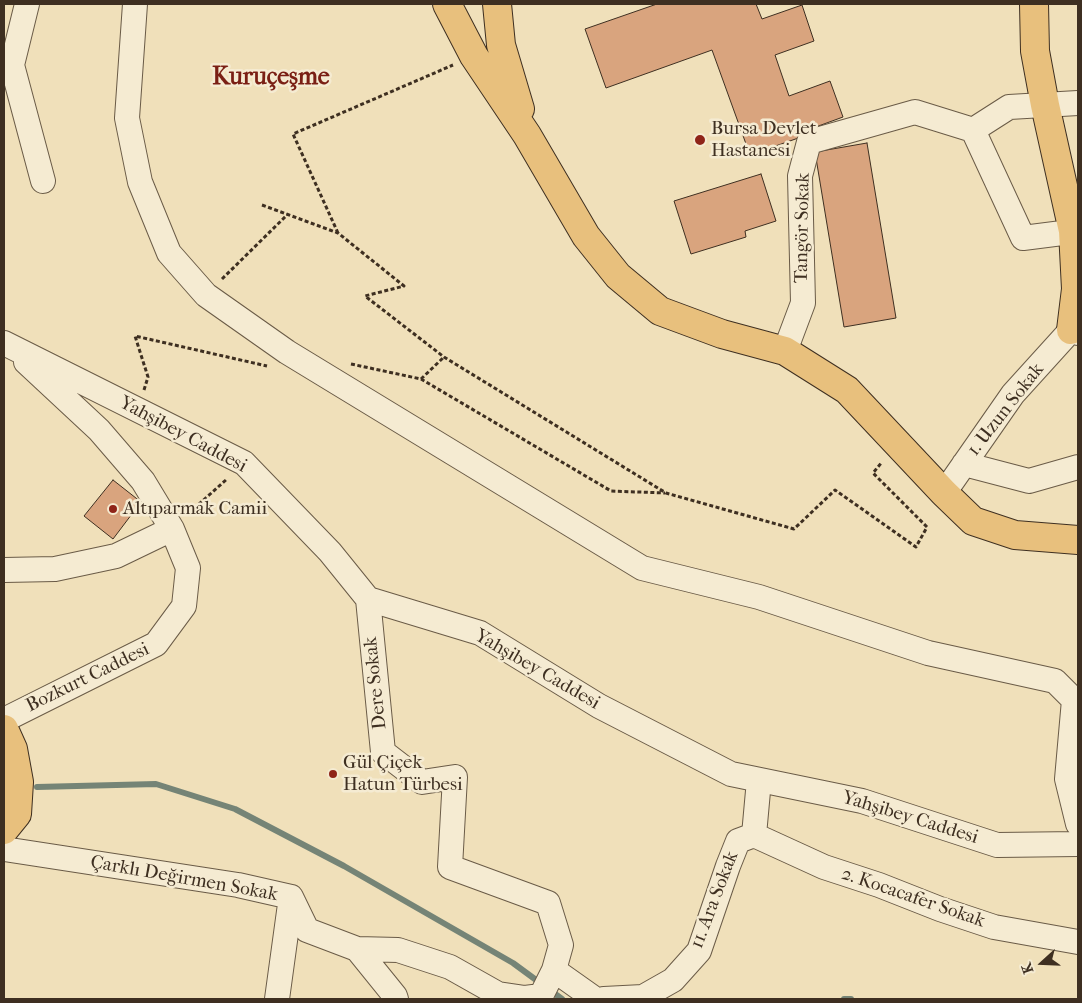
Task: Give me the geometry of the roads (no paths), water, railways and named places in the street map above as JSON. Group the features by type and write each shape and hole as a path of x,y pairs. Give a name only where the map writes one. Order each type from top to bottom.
{"main road":[{"path":"447,4 474,56 527,135 586,236 618,276 660,311 722,334 785,351 847,390 973,521 1014,535 1078,540"},
{"path":"497,4 501,45 527,135"},
{"path":"1034,4 1035,51 1045,105 1076,231 1075,331"},
{"path":"4,729 13,749 19,782 17,814 4,830"}],"street":[{"path":"27,4 12,65 43,181"},
{"path":"135,4 127,118 140,182 169,252 206,295 281,348 642,568 759,597 928,653 1055,681 1074,700 1067,779 1078,824"},
{"path":"1076,231 1023,238 973,130 1009,107 1078,103"},
{"name":"Tangör Sokak","path":"785,351 803,303 800,176 810,142 915,112 973,130"},
{"name":"1. Uzun Sokak","path":"944,493 1013,394 1075,331"},
{"name":"Yahşibey Caddesi","path":"4,343 244,463 330,552 368,599 480,633 608,710 731,774 862,801 997,844 1078,844"},
{"name":"Bozkurt Caddesi","path":"4,343 99,430 143,481 172,529 188,568 184,606 156,644 4,720"},
{"path":"964,464 1028,481 1078,466"},
{"path":"4,570 55,569 116,556 172,529"},
{"name":"Dere Sokak","path":"368,599 383,752 422,782 455,777 450,867 548,903 561,945 554,970 540,996"},
{"name":"11. Ara Sokak","path":"604,999 643,997 673,980 699,951 738,841 754,835 759,780"},
{"name":"2. Kocacafer Sokak","path":"754,835 824,867 880,885 940,909 994,927 1078,942"},
{"name":"Çarklı Değirmen Sokak","path":"4,849 238,886 291,898 307,930 357,949 398,950 450,967 498,994 525,998 540,996"},
{"path":"277,999 291,898"},
{"path":"357,949 396,999"},
{"path":"554,970 595,999"}],"waterway":[{"path":"37,787 156,784 235,809 344,866 513,963 562,999"},
{"path":"844,999 851,999"}],"place":[{"name":"Bursa Devlet Hastanesi","path":"700,140"},
{"name":"Altıparmak Camii","path":"113,509"},
{"name":"Gül Çiçek Hatun Türbesi","path":"333,774"}],"district":[{"name":"Kuruçeşme","path":"271,78"}]}
